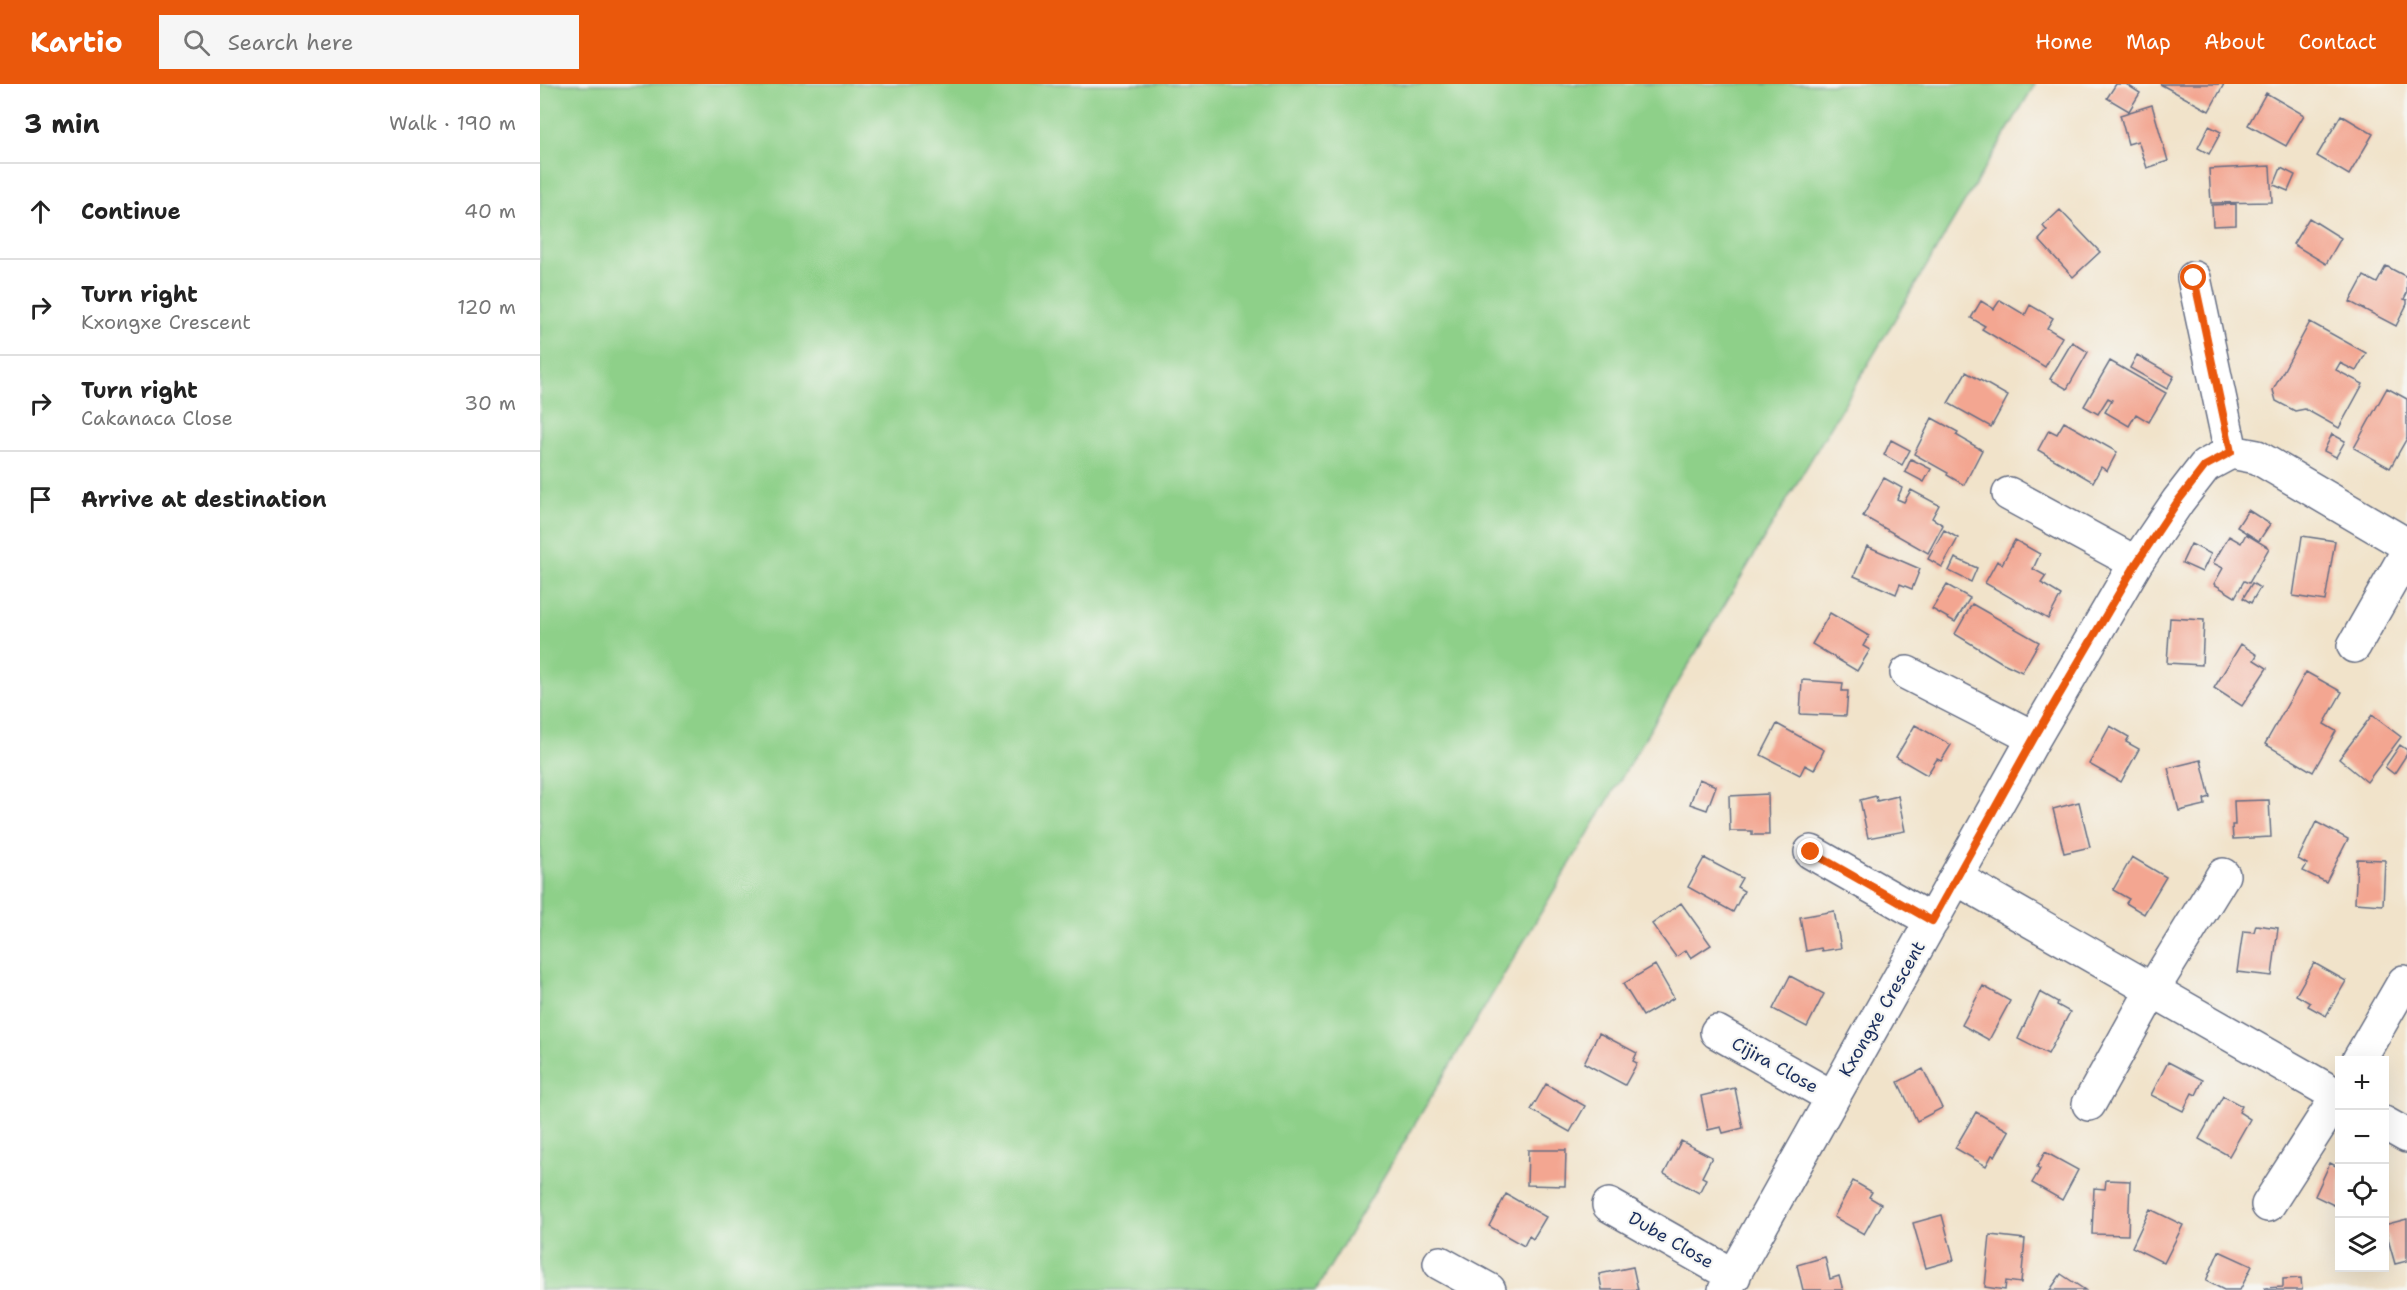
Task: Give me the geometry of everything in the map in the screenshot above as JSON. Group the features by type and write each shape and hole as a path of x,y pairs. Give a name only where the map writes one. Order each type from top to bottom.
{"street":[{"path":"2194,278 2231,452 2257,457 2407,545"},
{"name":"Kxongxe Crescent","path":"1729,1283 2034,738 2136,564 2178,501 2205,466 2231,452"},
{"path":"2009,494 2136,564"},
{"path":"2354,646 2407,553"},
{"path":"1907,673 2034,738"},
{"path":"1811,852 1932,921"},
{"path":"2089,1104 2153,989 2223,874"},
{"path":"1956,878 2335,1094"},
{"path":"2361,1056 2404,982"},
{"name":"Cijira Close","path":"1717,1032 1832,1097"},
{"path":"2268,1205 2335,1102"},
{"path":"2389,1125 2407,1136"},
{"name":"Dube Close","path":"1609,1205 1729,1283"},
{"path":"1440,1263 1489,1290"}],"green space":[{"path":"540,84 2035,84 1316,1290 540,1290"}],"building":[{"path":"2116,84 2126,84 2140,93 2129,111 2107,98"},
{"path":"2160,84 2224,84 2209,111"},
{"path":"2266,93 2304,115 2286,146 2248,125"},
{"path":"2152,105 2168,161 2147,168 2138,141 2128,144 2120,115"},
{"path":"2341,115 2373,134 2349,175 2317,156"},
{"path":"2209,126 2221,132 2209,154 2198,148"},
{"path":"2270,166 2272,202 2211,203 2209,169"},
{"path":"2281,168 2295,175 2288,191 2274,185"},
{"path":"2236,204 2236,225 2213,226 2212,205"},
{"path":"2060,210 2100,252 2073,277 2039,240 2047,231 2043,226"},
{"path":"2309,218 2341,238 2326,264 2293,244"},
{"path":"2386,266 2407,277 2407,293 2404,299 2407,300 2407,304 2396,326 2350,302 2364,276 2377,283"},
{"path":"2000,300 2025,315 2030,305 2053,318 2047,328 2062,337 2045,367 1982,329 1985,326 1971,318 1981,301 1994,309"},
{"path":"2310,322 2366,353 2356,371 2340,363 2336,370 2363,384 2339,428 2305,409 2295,411 2276,401 2273,390"},
{"path":"2072,342 2088,352 2067,389 2050,379"},
{"path":"2137,355 2174,376 2167,389 2130,368"},
{"path":"2110,361 2166,393 2149,422 2136,414 2129,426 2105,412 2112,400 2108,398 2098,414 2084,406"},
{"path":"1966,372 2008,396 1991,427 1948,403"},
{"path":"2387,388 2407,399 2407,438 2390,468 2354,448"},
{"path":"1932,418 1958,432 1956,435 1982,450 1964,485 1914,454"},
{"path":"2064,422 2117,452 2107,471 2101,467 2093,482 2038,450 2049,430 2057,434"},
{"path":"2332,434 2345,441 2336,457 2324,451"},
{"path":"1891,440 1910,450 1902,465 1884,455"},
{"path":"1911,459 1931,469 1924,482 1905,472"},
{"path":"1884,478 1902,488 1897,499 1904,502 1911,490 1939,505 1932,518 1943,525 1928,553 1863,516"},
{"path":"2248,510 2270,524 2259,541 2237,527"},
{"path":"1944,530 1958,538 1942,567 1928,559"},
{"path":"2246,534 2269,548 2249,583 2244,581 2235,597 2214,584 2223,568 2213,563 2229,536 2241,543"},
{"path":"2302,536 2335,541 2325,601 2293,596"},
{"path":"2015,540 2040,554 2033,569 2046,576 2041,583 2061,595 2048,619 1985,583 1997,561 2002,564"},
{"path":"2191,544 2211,554 2202,572 2182,563"},
{"path":"1867,546 1920,569 1912,589 1900,584 1896,594 1854,576"},
{"path":"1955,558 1977,568 1971,582 1949,571"},
{"path":"2252,583 2260,588 2251,603 2243,598"},
{"path":"1947,585 1970,598 1955,622 1932,609"},
{"path":"1972,604 2039,642 2022,672 1955,634"},
{"path":"1830,613 1869,636 1863,646 1870,650 1857,671 1812,644"},
{"path":"2170,618 2204,620 2202,665 2167,663"},
{"path":"2241,644 2257,655 2254,660 2267,668 2242,706 2214,688"},
{"path":"2306,672 2342,692 2324,724 2336,731 2313,772 2265,744"},
{"path":"1802,680 1843,683 1842,691 1848,691 1846,716 1800,714"},
{"path":"2372,715 2401,737 2367,782 2339,759"},
{"path":"1777,724 1824,750 1814,770 1805,765 1800,775 1761,755"},
{"path":"1915,725 1951,745 1941,761 1937,759 1927,775 1896,757"},
{"path":"2110,726 2129,737 2126,742 2139,749 2121,782 2089,764"},
{"path":"2400,745 2407,750 2407,754 2394,774 2385,767"},
{"path":"2201,760 2210,797 2204,799 2205,805 2179,811 2168,768"},
{"path":"1699,779 1716,786 1707,810 1690,804"},
{"path":"1768,794 1769,835 1752,835 1752,831 1730,831 1729,796"},
{"path":"1876,796 1877,801 1898,796 1905,831 1868,838 1860,800"},
{"path":"2269,800 2271,837 2233,839 2234,801"},
{"path":"2079,802 2090,847 2064,853 2053,809"},
{"path":"2316,822 2348,839 2326,882 2303,871 2307,864 2298,859"},
{"path":"2132,857 2166,877 2144,914 2126,903 2129,899 2113,890"},
{"path":"1704,858 1742,878 1737,887 1744,891 1733,912 1688,887"},
{"path":"2357,859 2385,860 2383,905 2355,903"},
{"path":"1681,903 1711,945 1691,958 1686,950 1676,957 1652,924"},
{"path":"1834,911 1841,948 1806,951 1800,917"},
{"path":"2256,925 2278,928 2272,976 2237,972 2243,931 2254,932"},
{"path":"2314,963 2346,981 2326,1016 2308,1006 2310,1003 2296,995"},
{"path":"1655,965 1674,998 1643,1016 1623,984"},
{"path":"1790,976 1824,994 1807,1027 1773,1009"},
{"path":"1983,986 2010,1001 1989,1040 1962,1025"},
{"path":"2040,992 2070,1012 2048,1054 2018,1039"},
{"path":"1599,1033 1637,1053 1633,1061 1637,1063 1625,1085 1584,1063"},
{"path":"2168,1062 2203,1080 2196,1095 2192,1093 2183,1111 2151,1095"},
{"path":"1923,1069 1942,1108 1917,1121 1898,1082"},
{"path":"1546,1084 1585,1106 1570,1132 1531,1110"},
{"path":"1735,1088 1743,1128 1723,1133 1721,1127 1708,1130 1701,1096"},
{"path":"2223,1096 2242,1106 2239,1112 2250,1119 2229,1156 2199,1139"},
{"path":"1976,1112 2009,1131 1995,1156 1992,1155 1986,1166 1955,1148"},
{"path":"1681,1141 1712,1157 1702,1177 1706,1179 1699,1193 1664,1174"},
{"path":"1528,1150 1566,1150 1565,1186 1527,1185"},
{"path":"2045,1152 2078,1170 2062,1200 2032,1183 2040,1169 2037,1167"},
{"path":"2330,1163 2335,1166 2335,1206 2315,1196"},
{"path":"2106,1180 2130,1181 2128,1235 2092,1234 2094,1188 2105,1189"},
{"path":"1853,1181 1872,1192 1869,1197 1881,1204 1864,1234 1834,1217"},
{"path":"1506,1194 1546,1217 1533,1239 1529,1236 1524,1246 1489,1226"},
{"path":"2150,1209 2183,1225 2164,1263 2132,1247"},
{"path":"1942,1215 1954,1260 1926,1268 1913,1223"},
{"path":"2407,1219 2407,1261 2395,1264 2389,1243 2389,1224"},
{"path":"1990,1235 2025,1239 2021,1283 2006,1281 2005,1290 1985,1287"},
{"path":"2219,1251 2252,1266 2240,1290 2224,1290 2206,1281"},
{"path":"1825,1257 1830,1279 1839,1276 1843,1290 1803,1290 1797,1265"},
{"path":"1633,1267 1638,1290 1602,1290 1599,1274"},
{"path":"2061,1274 2085,1290 2050,1290"},
{"path":"2301,1278 2302,1290 2265,1290 2265,1288 2283,1287 2283,1279"}],"route":[{"path":"1811,852 1932,921 2034,738 2136,564 2178,501 2205,466 2231,452 2194,278"}]}
